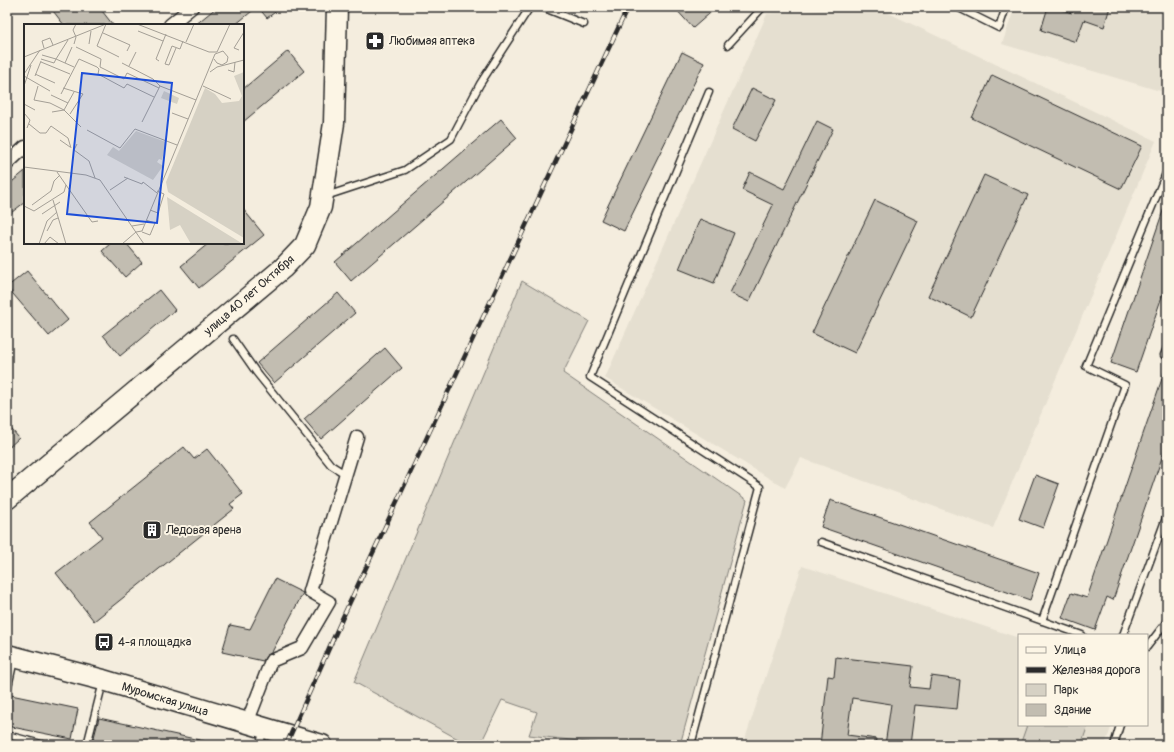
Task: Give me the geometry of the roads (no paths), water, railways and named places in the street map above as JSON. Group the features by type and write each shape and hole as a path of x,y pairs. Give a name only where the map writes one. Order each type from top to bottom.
{"main road":[{"name":"улица 40 лет Октября","path":"7,499 283,268 305,245 321,207 334,123 337,7"},
{"name":"Муромская улица","path":"11,656 103,680 257,732 322,745"}],"street":[{"path":"171,24 192,7"},
{"path":"7,164 24,148"},
{"path":"257,732 271,661 302,648 329,602 310,591 357,437"}],"lane":[{"path":"322,197 406,170 451,139 480,84 530,7"},
{"path":"542,7 584,24"},
{"path":"728,45 763,7"},
{"path":"957,7 1000,28 1006,7"},
{"path":"691,745 760,487 590,377 709,92"},
{"path":"1042,621 1125,385 1086,366 1167,171"},
{"path":"233,339 256,372 331,465 345,474"},
{"path":"1167,348 1164,355 1167,356"},
{"path":"1123,634 1167,515"},
{"path":"821,542 1079,634"},
{"path":"1148,646 1167,621"},
{"path":"7,691 11,656"},
{"path":"87,745 103,680"},
{"path":"1114,745 1120,726"},
{"path":"7,735 45,745"}],"railway":[{"path":"286,745 342,619 628,7"}],"place":[{"name":"Любимая аптека","path":"375,41"},
{"name":"Ледовая арена","path":"152,530"},
{"name":"4-я площадка","path":"104,642"}]}
